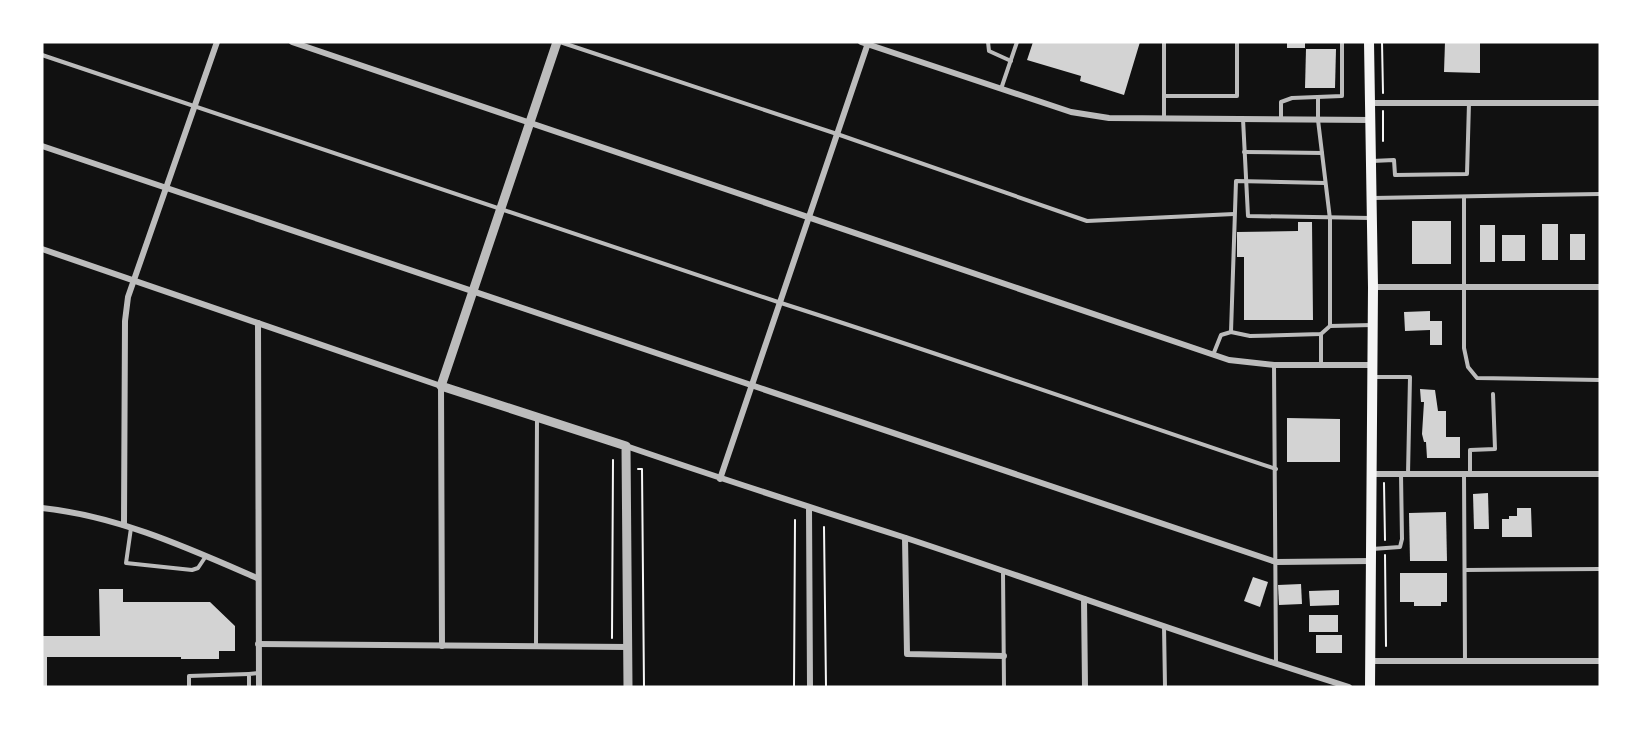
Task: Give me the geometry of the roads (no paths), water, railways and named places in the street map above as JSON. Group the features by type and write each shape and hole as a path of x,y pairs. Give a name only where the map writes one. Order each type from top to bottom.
{"main road":[{"path":"1369,42 1373,287 1371,687"}],"street":[{"path":"124,525 124,321 128,297 217,42"},
{"path":"292,42 1239,362 1274,365 1373,365"},
{"path":"442,646 441,386 558,42"},
{"path":"720,479 753,387 866,43 1071,112 1094,117 1371,120"},
{"path":"1371,103 1600,103"},
{"path":"42,146 1276,562 1371,561"},
{"path":"42,249 441,386 1349,687"},
{"path":"1373,287 1600,287"},
{"path":"258,323 259,687"},
{"path":"626,446 628,687"},
{"path":"1371,474 1600,474"},
{"path":"42,508 76,513 124,525 173,542 257,578"},
{"path":"809,508 810,687"},
{"path":"905,538 907,654 1004,656"},
{"path":"1084,599 1085,687"},
{"path":"258,644 628,648"},
{"path":"1371,661 1600,661"}],"lane":[{"path":"558,42 837,134 1088,221 1234,214"},
{"path":"988,42 989,51 1011,61"},
{"path":"1002,89 1017,42"},
{"path":"1164,42 1164,119"},
{"path":"1164,96 1237,96 1236,42"},
{"path":"1281,120 1281,102 1292,98 1342,96 1342,42"},
{"path":"42,55 1276,469"},
{"path":"1318,97 1318,120 1330,219 1330,326"},
{"path":"1371,161 1394,160 1395,175 1467,174 1468,103"},
{"path":"1243,119 1248,216 1372,218"},
{"path":"1244,152 1322,153"},
{"path":"1230,332 1236,181 1325,183"},
{"path":"1372,198 1600,194"},
{"path":"1464,197 1464,348 1468,367 1477,378 1600,380"},
{"path":"1213,354 1221,335 1230,332 1250,336 1321,334 1330,326 1373,325"},
{"path":"1321,334 1322,365"},
{"path":"1274,365 1276,664"},
{"path":"1371,549 1400,547 1402,539 1410,377 1372,377"},
{"path":"1465,661 1467,474 1470,450 1495,449 1494,394"},
{"path":"536,647 537,416"},
{"path":"131,528 126,563 192,570 198,568 206,556"},
{"path":"1465,570 1600,569"},
{"path":"1003,572 1004,687"},
{"path":"1164,626 1165,687"},
{"path":"189,687 189,676 258,673"},
{"path":"249,674 249,687"}]}
